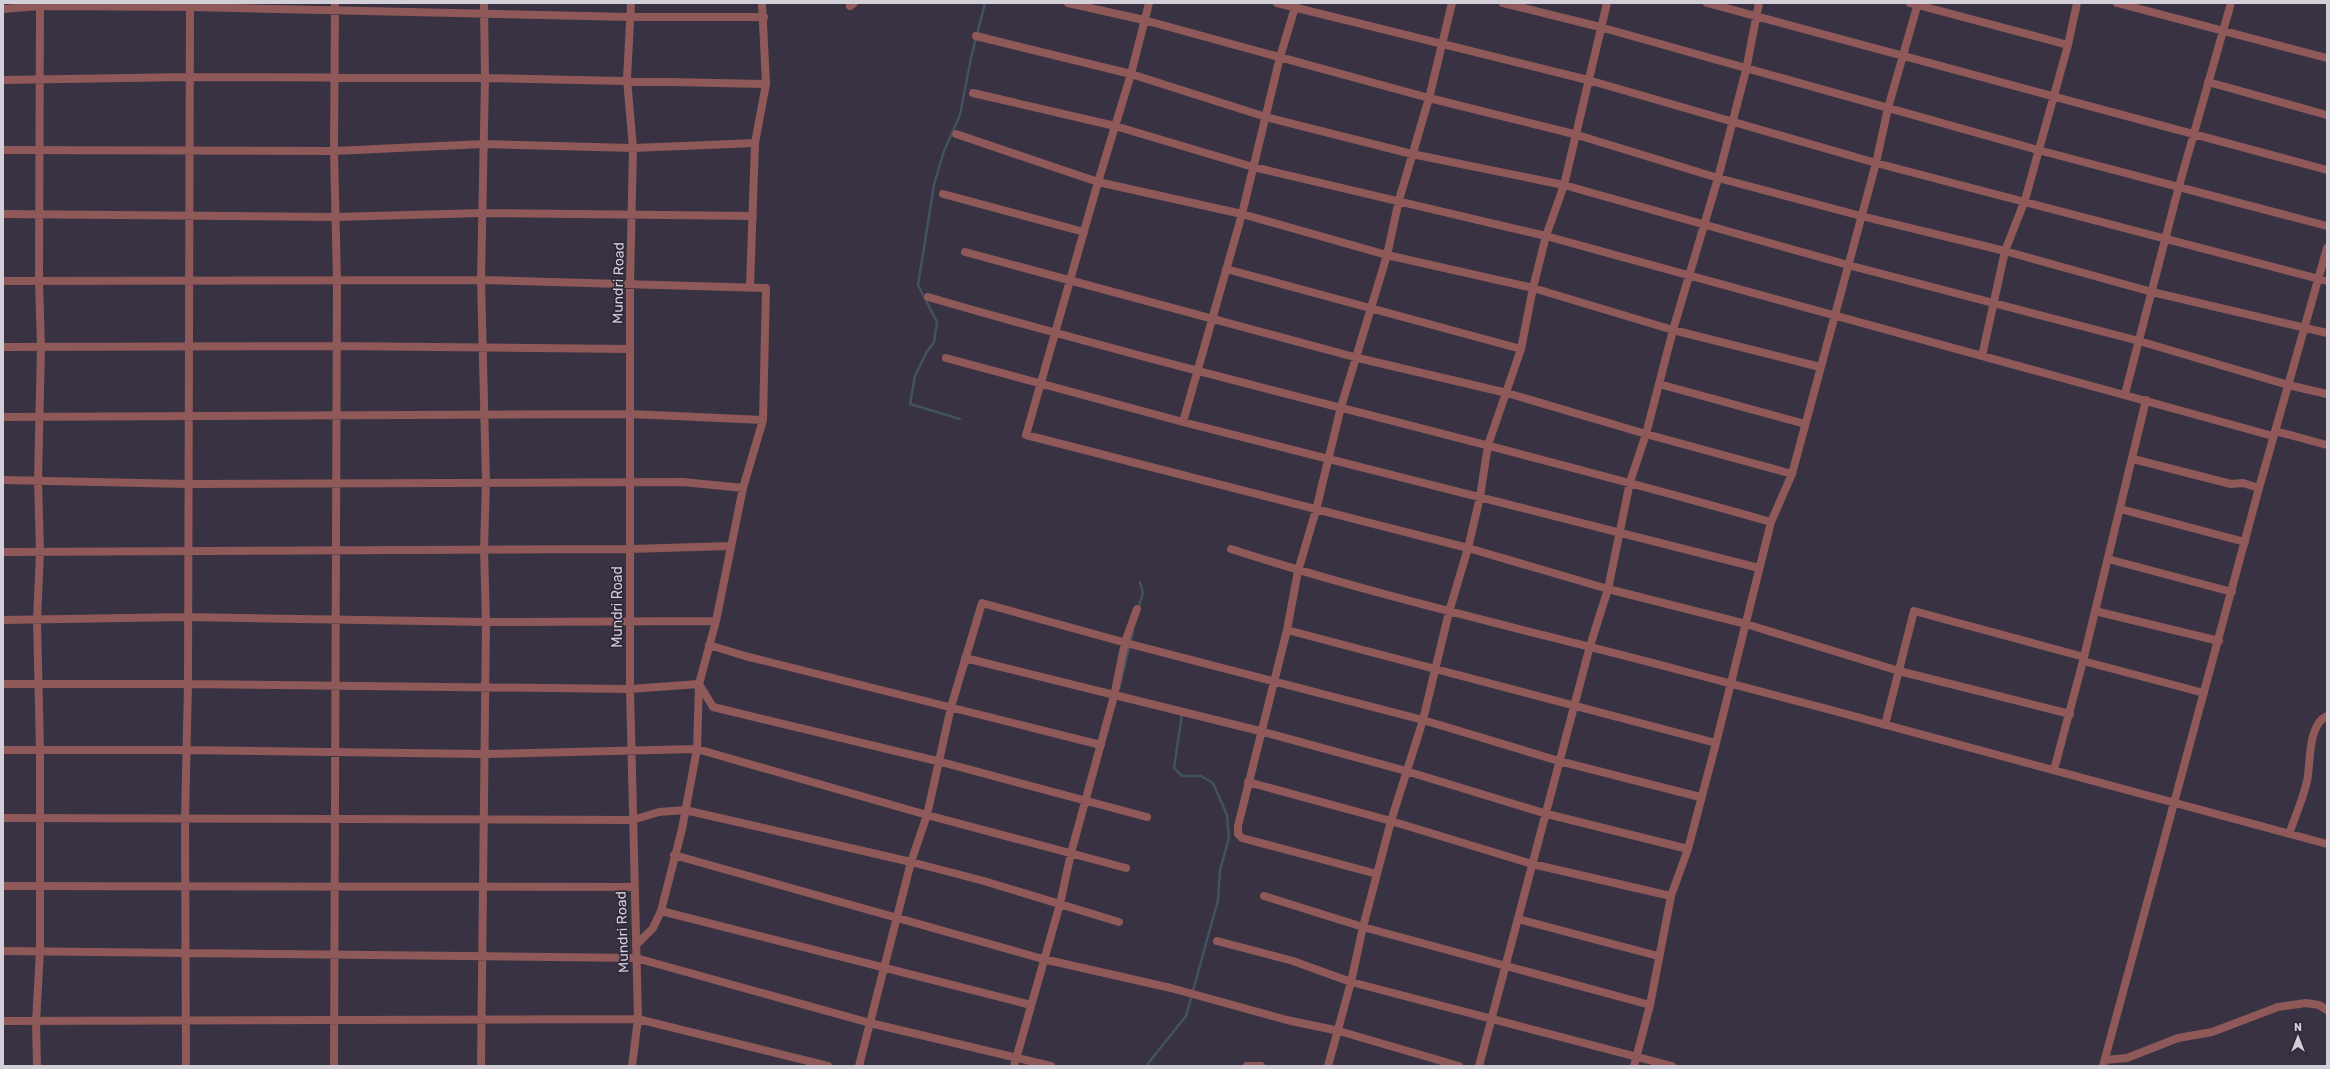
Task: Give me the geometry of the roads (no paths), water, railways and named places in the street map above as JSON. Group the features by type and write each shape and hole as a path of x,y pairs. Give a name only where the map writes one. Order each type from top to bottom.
{"street":[{"path":"481,1066 486,622 484,549 486,482 480,280 485,78 484,3"},
{"name":"Mundri Road","path":"631,3 627,80 633,148 630,285 630,689 638,1020 632,1066"},
{"path":"750,287 755,143 766,84 764,17 762,3"},
{"path":"1068,3 1144,20 1429,98 1574,134 1718,178 1861,216 2005,251 2152,292 2327,333"},
{"path":"1149,3 1131,74 1098,182 1071,280 1054,334 1042,385 1026,435 1468,548 1608,589 1746,624 1899,671 2070,714"},
{"path":"1277,3 1295,6 1588,80 1876,163 2025,200 2166,240 2327,280"},
{"path":"1377,874 1242,838 1238,834 1238,826 1260,731 1287,630 1298,571 1316,510 1342,407 1358,358 1387,255 1399,200 1429,98 1452,3"},
{"path":"1503,3 1600,27 1746,70 2038,150 2327,226"},
{"path":"1328,1066 1352,982 1363,927 1391,821 1423,720 1449,612 1468,548 1480,497 1488,445 1507,393 1521,348 1533,288 1546,236 1564,185 1574,134 1607,3"},
{"path":"1707,3 2052,98 2327,170"},
{"path":"1478,1066 1532,864 1547,814 1559,761 1590,646 1608,589 1618,534 1630,482 1646,434 1673,330 1718,178 1746,70 1755,17 1759,3"},
{"path":"1982,356 2005,251 2025,200 2052,98 2068,45 2077,3"},
{"path":"2117,3 2327,58"},
{"path":"2125,394 2179,186 2195,135 2208,82 2231,3"},
{"path":"1634,1066 1650,1005 1658,956 1671,896 1688,849 1771,522 1792,474 1876,163 1888,108 1903,57 1915,4 2068,45"},
{"path":"3,9 40,5 190,5 335,7 630,17 764,17"},
{"path":"37,1066 36,1022 40,950 40,751 37,620 40,552 38,480 41,347 38,150 40,5"},
{"path":"186,1066 185,819 188,684 186,617 190,5"},
{"path":"1183,422 1242,214 1280,58 1295,6"},
{"path":"334,1066 334,753 336,620 334,483 337,281 334,151 335,7"},
{"path":"976,36 1131,74 1266,117 1412,154 1564,185 1848,265 2139,341 2288,385 2327,394"},
{"path":"3,80 189,77 485,78 766,84"},
{"path":"2208,82 2327,115"},
{"path":"973,94 1116,126 1253,167 1399,200 1546,236 2146,400 2274,434 2327,445"},
{"path":"956,134 1098,182 1242,214 1387,255 1533,288 1673,330 1820,367"},
{"path":"3,150 189,152 334,151 483,144 633,148 755,143"},
{"path":"943,194 1084,232"},
{"path":"3,214 335,217 482,213 753,216"},
{"path":"2327,248 2259,488 2104,1063 2127,1058 2178,1038 2212,1032 2278,1007 2306,1003 2319,1006 2327,1010"},
{"path":"965,252 1212,320 1358,358 1507,393 1646,434 1792,474"},
{"path":"1226,269 1521,348"},
{"path":"3,281 480,280 766,288 763,420 743,488 716,621 700,684 697,749 685,810 661,911 653,928 636,945"},
{"path":"928,297 1054,334 1197,369 1630,482 1771,522"},
{"path":"3,347 188,348 336,346 630,349"},
{"path":"946,358 1183,422 1480,497 1618,534 1759,568"},
{"path":"1660,384 1805,424"},
{"path":"2054,770 2096,611 2146,400"},
{"path":"3,417 335,414 631,414 763,420"},
{"path":"2133,458 2231,484 2243,483 2259,488"},
{"path":"3,480 188,484 683,482 743,488"},
{"path":"2120,509 2245,542"},
{"path":"3,552 630,549 731,546"},
{"path":"1231,549 1298,571 1449,612 1590,646 1731,683 2327,844"},
{"path":"2108,559 2232,592"},
{"path":"859,1066 911,862 927,815 951,707 982,603 1423,720 1559,761 1700,797"},
{"path":"1014,1066 1043,959 1060,904 1086,800 1102,745 1125,642 1137,609"},
{"path":"1885,725 1914,611 2204,693"},
{"path":"2096,611 2218,641"},
{"path":"3,620 186,617 486,622 630,620 716,621"},
{"path":"1287,630 1716,743"},
{"path":"709,645 744,656 1102,745"},
{"path":"965,658 1260,731 1406,771 1547,814 1688,849"},
{"path":"3,684 188,684 630,689 700,684"},
{"path":"700,684 713,707 940,762 1147,817"},
{"path":"2289,834 2307,781 2309,751 2318,724 2327,716"},
{"path":"3,750 187,750 484,754 697,749 927,815 1126,868"},
{"path":"1248,782 1391,821 1532,864 1671,896"},
{"path":"3,818 632,820 659,812 685,810 911,862 1119,922"},
{"path":"674,855 1043,959 1171,988 1287,1020 1339,1031 1459,1066"},
{"path":"3,886 634,887"},
{"path":"1264,896 1363,927 1505,964 1650,1005"},
{"path":"661,911 1031,1006"},
{"path":"1518,919 1658,956"},
{"path":"1217,941 1293,961 1352,982 1672,1066"},
{"path":"3,951 40,950 636,958 870,1023 1051,1066"},
{"path":"3,1021 638,1020 828,1066"},
{"path":"1247,1066 1261,1066"}],"waterway":[{"path":"960,419 910,404 915,376 926,353 934,342 937,322 918,285 934,185 944,151 960,115 971,58 985,3"},
{"path":"1138,609 1143,593 1140,582"},
{"path":"1119,689 1133,631"},
{"path":"1146,1066 1186,1016 1218,900 1220,870 1229,838 1227,815 1213,783 1201,776 1182,776 1174,768 1182,714"}]}
